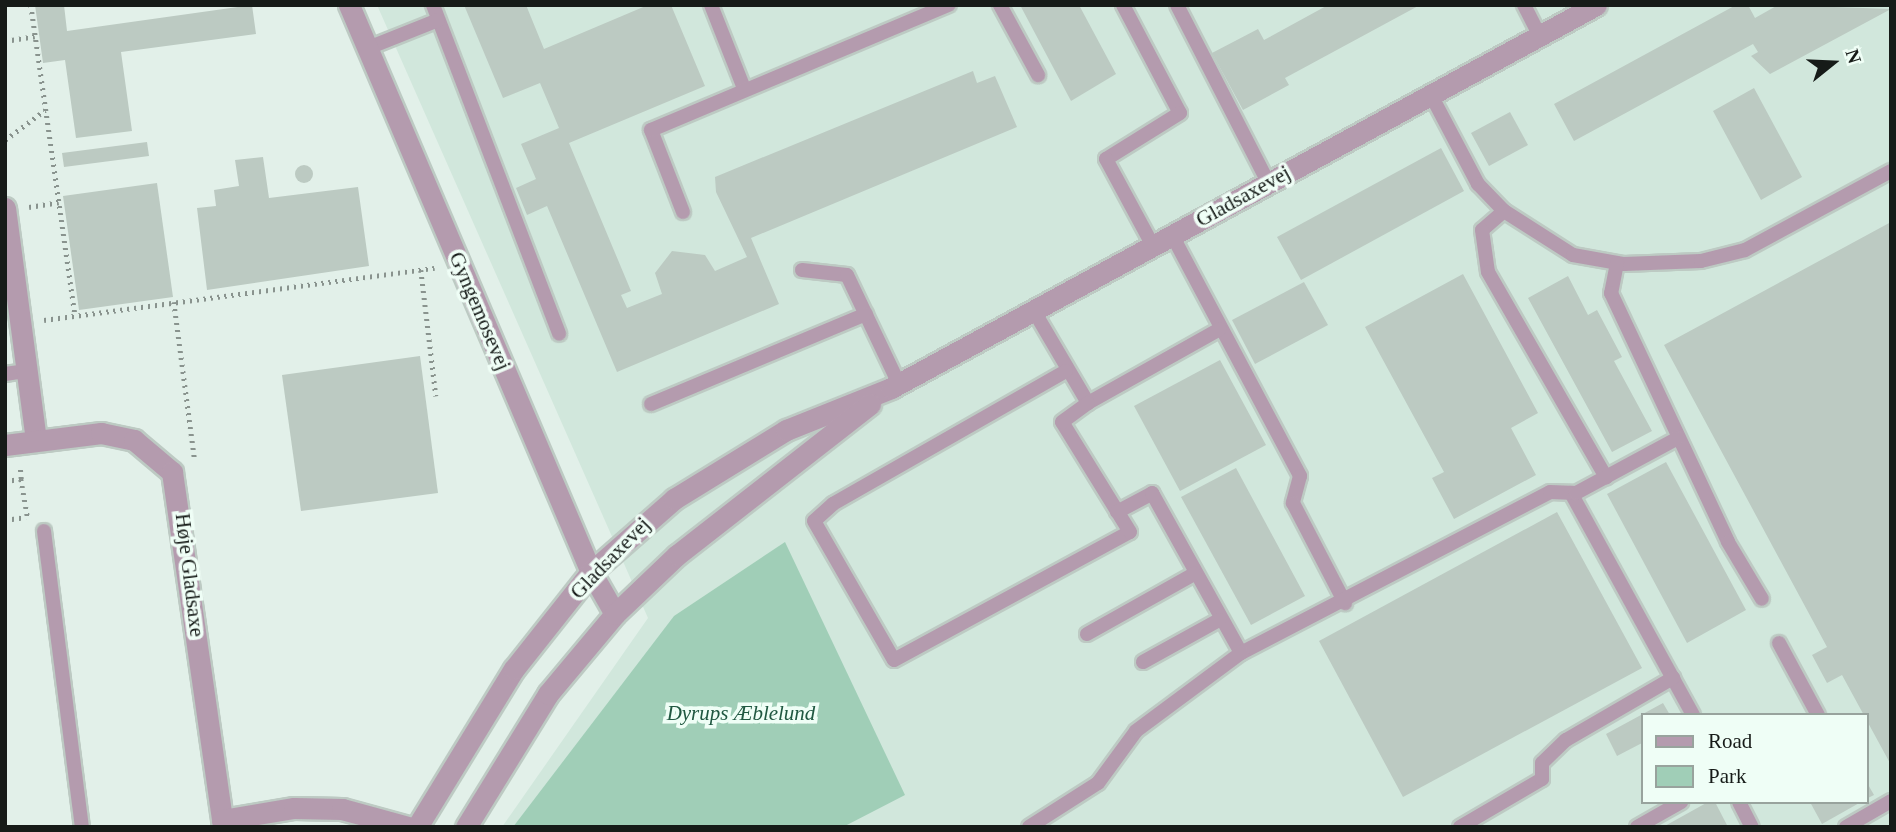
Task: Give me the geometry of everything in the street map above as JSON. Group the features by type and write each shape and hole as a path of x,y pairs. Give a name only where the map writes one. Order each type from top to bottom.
{"street":[{"name":"Gyngemosevej","path":"349,5 591,572 615,614"},
{"name":"Gladsaxevej","path":"417,827 462,744 591,572 666,505 775,437 895,386 1596,5"},
{"path":"5,208 36,441"},
{"name":"Gladsaxevej","path":"466,827 548,694 615,614 677,555 895,386"},
{"name":"Høje Gladsaxe","path":"5,445 101,433 134,440 155,453 176,484 222,823"},
{"path":"222,823 294,808 342,809 408,827"}],"lane":[{"path":"433,5 559,334"},
{"path":"711,5 743,86"},
{"path":"682,212 651,130 743,86 949,5"},
{"path":"1000,5 1038,75"},
{"path":"1123,5 1180,113 1106,159 1153,246"},
{"path":"1178,5 1268,182"},
{"path":"1524,5 1540,36"},
{"path":"368,48 438,20"},
{"path":"1431,95 1478,184 1504,211 1573,255 1617,263 1701,261 1745,250 1891,171"},
{"path":"1504,211 1482,230 1488,272 1606,477"},
{"path":"1172,235 1300,476 1293,503 1345,603"},
{"path":"1617,263 1611,293 1678,438 1762,598"},
{"path":"802,270 847,275 895,386"},
{"path":"1034,311 1066,371 1088,403"},
{"path":"651,404 866,314"},
{"path":"1066,371 833,503 814,521 894,660 1130,532 1062,422 1088,403 1220,329"},
{"path":"5,374 27,371"},
{"path":"1029,827 1098,783 1136,731 1241,653 1345,603 1550,492 1570,493 1678,438"},
{"path":"1117,512 1152,493 1219,621 1241,653"},
{"path":"1570,493 1692,713"},
{"path":"44,531 82,827"},
{"path":"1087,634 1194,574"},
{"path":"1143,662 1219,621"},
{"path":"1779,643 1817,713"},
{"path":"1460,827 1542,779 1542,763 1566,740 1673,678"},
{"path":"1846,827 1891,801"},
{"path":"1637,827 1677,804"},
{"path":"1740,804 1752,827"}],"path":[{"path":"31,5 75,316"},
{"path":"5,41 35,36"},
{"path":"5,140 46,110"},
{"path":"20,323 460,264"},
{"path":"421,270 436,396"},
{"path":"174,302 196,467 176,484"},
{"path":"5,520 26,517 21,479"}],"shaded area":[{"path":"377,5 1891,5 1891,827 502,827 648,618"}],"green space":[{"name":"Dyrups Æblelund","path":"785,542 905,795 843,827 513,827 674,616"}],"building":[{"path":"35,5 64,5 67,31 252,5 256,34 121,52 132,131 76,138 65,60 43,63"},
{"path":"464,5 526,5 544,49 648,5 671,5 705,86 569,143 631,291 621,295 627,308 662,294 655,273 672,251 705,255 715,271 747,257 716,192 715,177 973,71 977,83 995,76 1017,127 751,238 779,304 617,372 547,206 527,215 516,188 536,179 521,144 559,128 540,83 503,98"},
{"path":"1020,5 1079,5 1116,74 1071,101"},
{"path":"1328,5 1420,5 1285,78 1289,85 1243,110 1212,53 1258,29 1264,40"},
{"path":"1736,5 1748,5 1755,18 1778,5 1891,9 1770,74 1751,56 1758,52 1753,44 1574,141 1554,104"},
{"path":"1754,88 1802,177 1761,200 1713,111"},
{"path":"1510,112 1528,145 1489,166 1471,133"},
{"path":"147,142 149,156 64,167 62,153"},
{"path":"1441,148 1464,191 1301,280 1277,237"},
{"path":"263,157 269,198 358,187 369,266 207,290 197,208 216,206 214,190 239,186 235,160"},
{"path":"304,165 310,168 313,174 310,180 304,183 298,180 295,174 298,168"},
{"path":"157,183 173,297 79,310 63,196"},
{"path":"1891,222 1891,765 1868,723 1868,713 1863,713 1842,675 1827,683 1812,655 1827,647 1664,345"},
{"path":"1463,274 1538,413 1511,428 1536,475 1454,519 1432,478 1444,472 1365,327"},
{"path":"1568,276 1588,315 1597,310 1622,357 1614,361 1652,431 1612,452 1528,298"},
{"path":"1304,282 1328,325 1255,364 1232,320"},
{"path":"420,356 438,493 301,511 282,375"},
{"path":"1220,360 1266,445 1180,491 1134,406"},
{"path":"1666,462 1746,610 1687,643 1607,494"},
{"path":"1236,468 1305,596 1251,625 1181,497"},
{"path":"1557,512 1642,668 1403,797 1319,641"},
{"path":"1663,703 1669,713 1645,713"},
{"path":"1640,716 1640,744 1617,756 1606,734"},
{"path":"1868,784 1874,795 1868,798"},
{"path":"1704,804 1716,804 1728,827 1663,827"},
{"path":"1811,804 1857,804 1822,824"}]}
